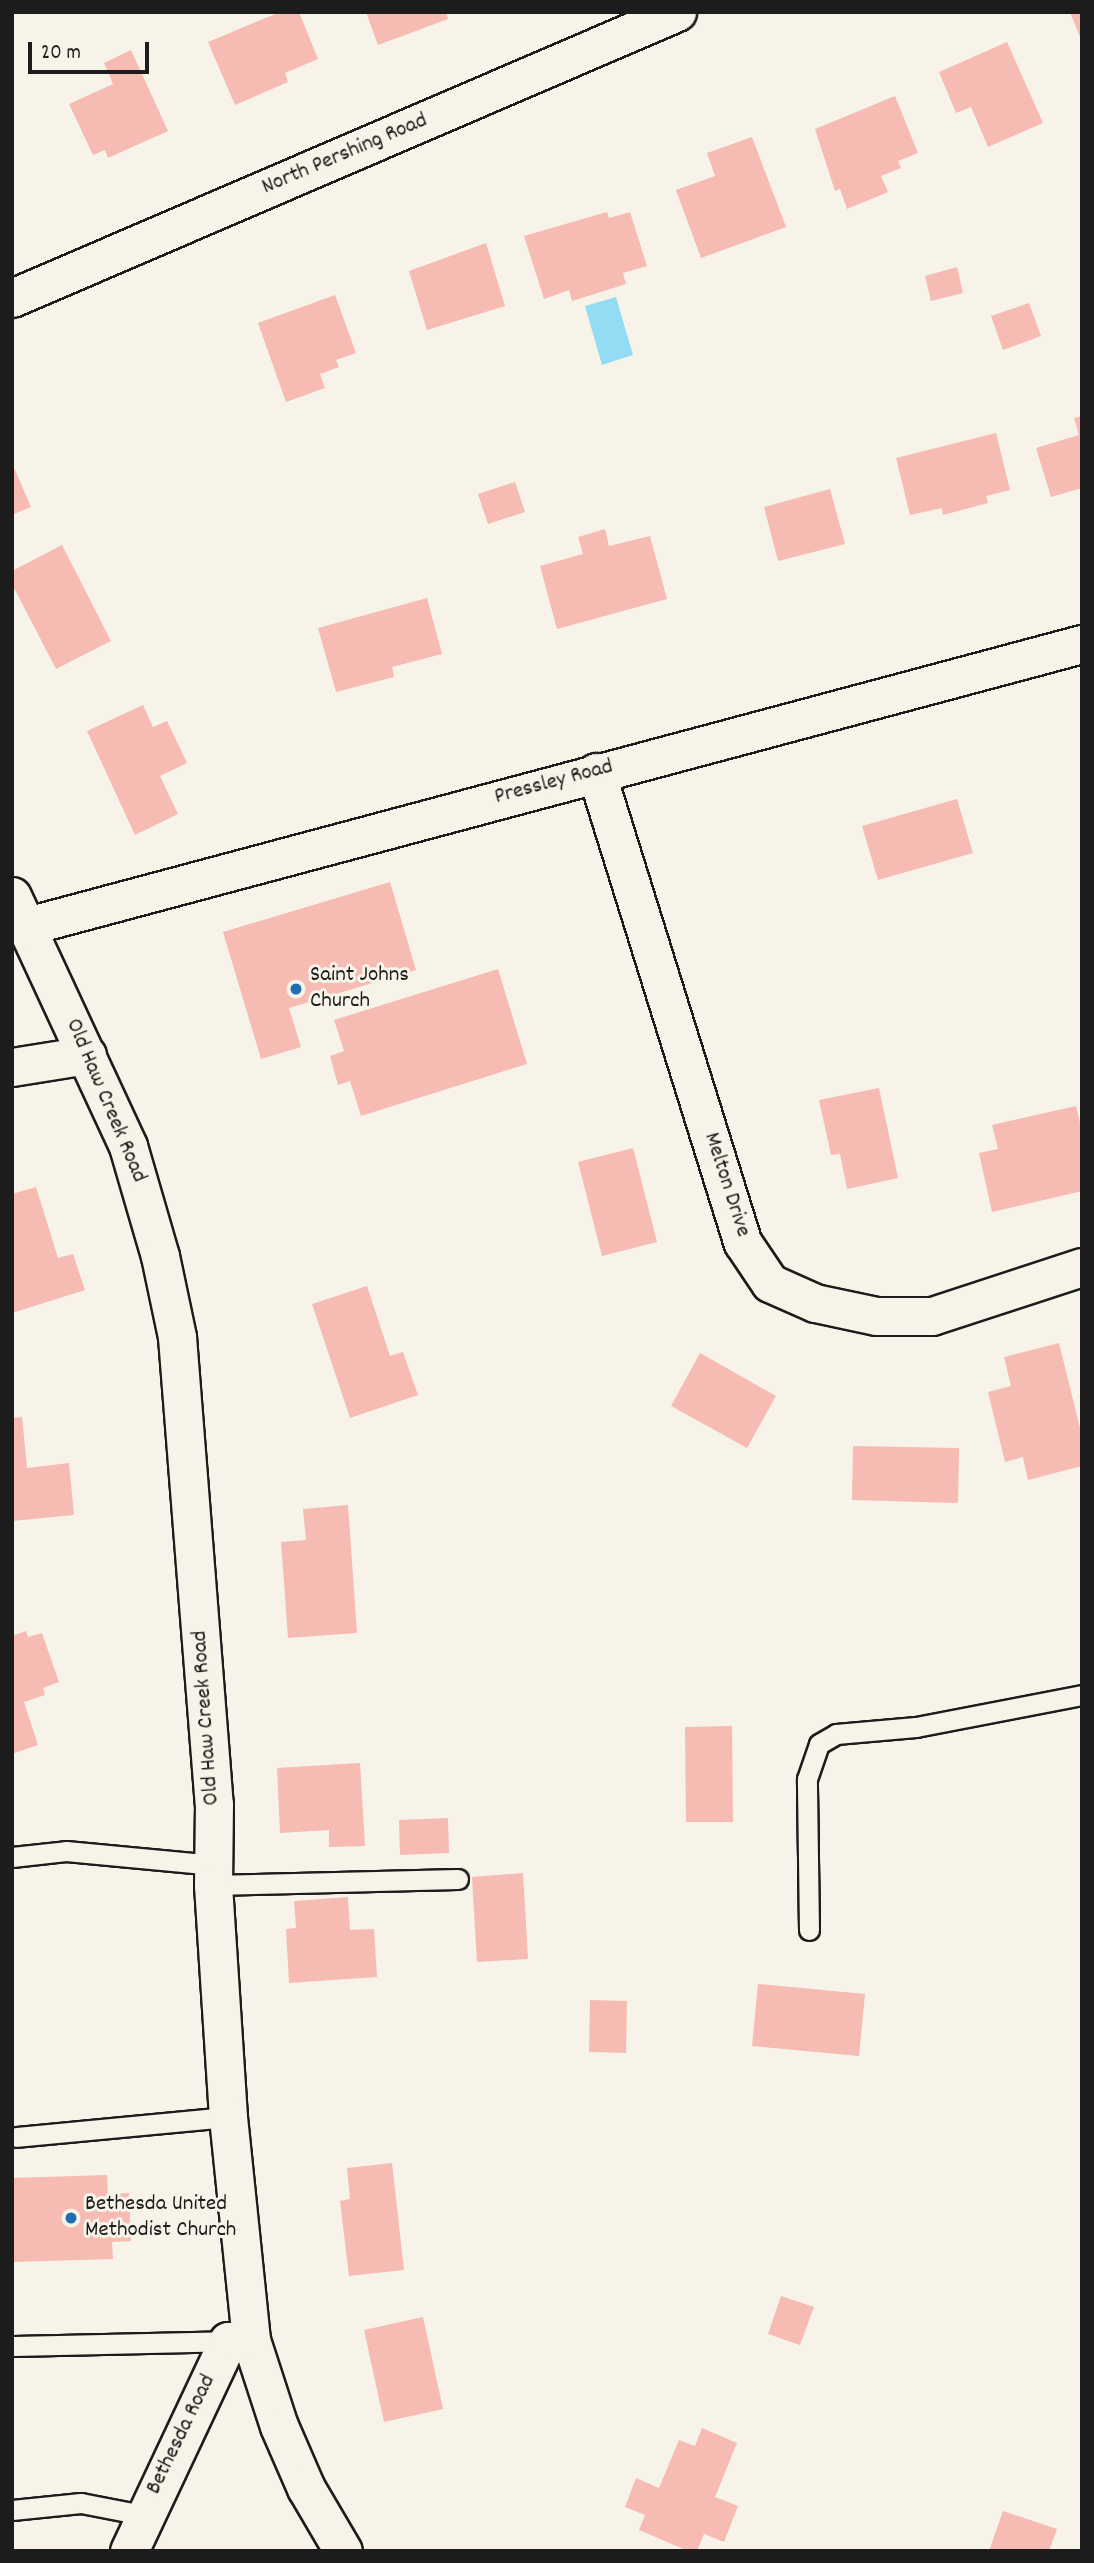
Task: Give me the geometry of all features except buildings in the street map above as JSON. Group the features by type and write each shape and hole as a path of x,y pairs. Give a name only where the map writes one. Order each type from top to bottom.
{"street":[{"name":"North Pershing Road","path":"12,298 640,20 677,12"},
{"name":"Pressley Road","path":"20,911 597,772 1082,644"},
{"name":"Melton Drive","path":"597,772 743,1243 770,1283 815,1303 876,1316 932,1316 1082,1267"},
{"name":"Old Haw Creek Road","path":"20,911 128,1146 144,1194 177,1337 214,1804 214,1875 239,2340 306,2488 343,2551"},
{"path":"12,1067 87,1055"},
{"name":"Bethesda Road","path":"129,2551 144,2515 239,2340"}],"lane":[{"path":"809,1930 807,1779 819,1744 836,1734 916,1727 1082,1695"},
{"path":"12,1857 66,1851 214,1875 458,1879"},
{"path":"16,2137 228,2117"},
{"path":"12,2346 239,2340"},
{"path":"12,2510 81,2503 144,2515"}],"water":[{"path":"616,297 633,355 602,365 585,306"}],"place":[{"name":"Saint Johns Church","path":"296,989"},
{"name":"Bethesda United Methodist Church","path":"71,2218"}]}
